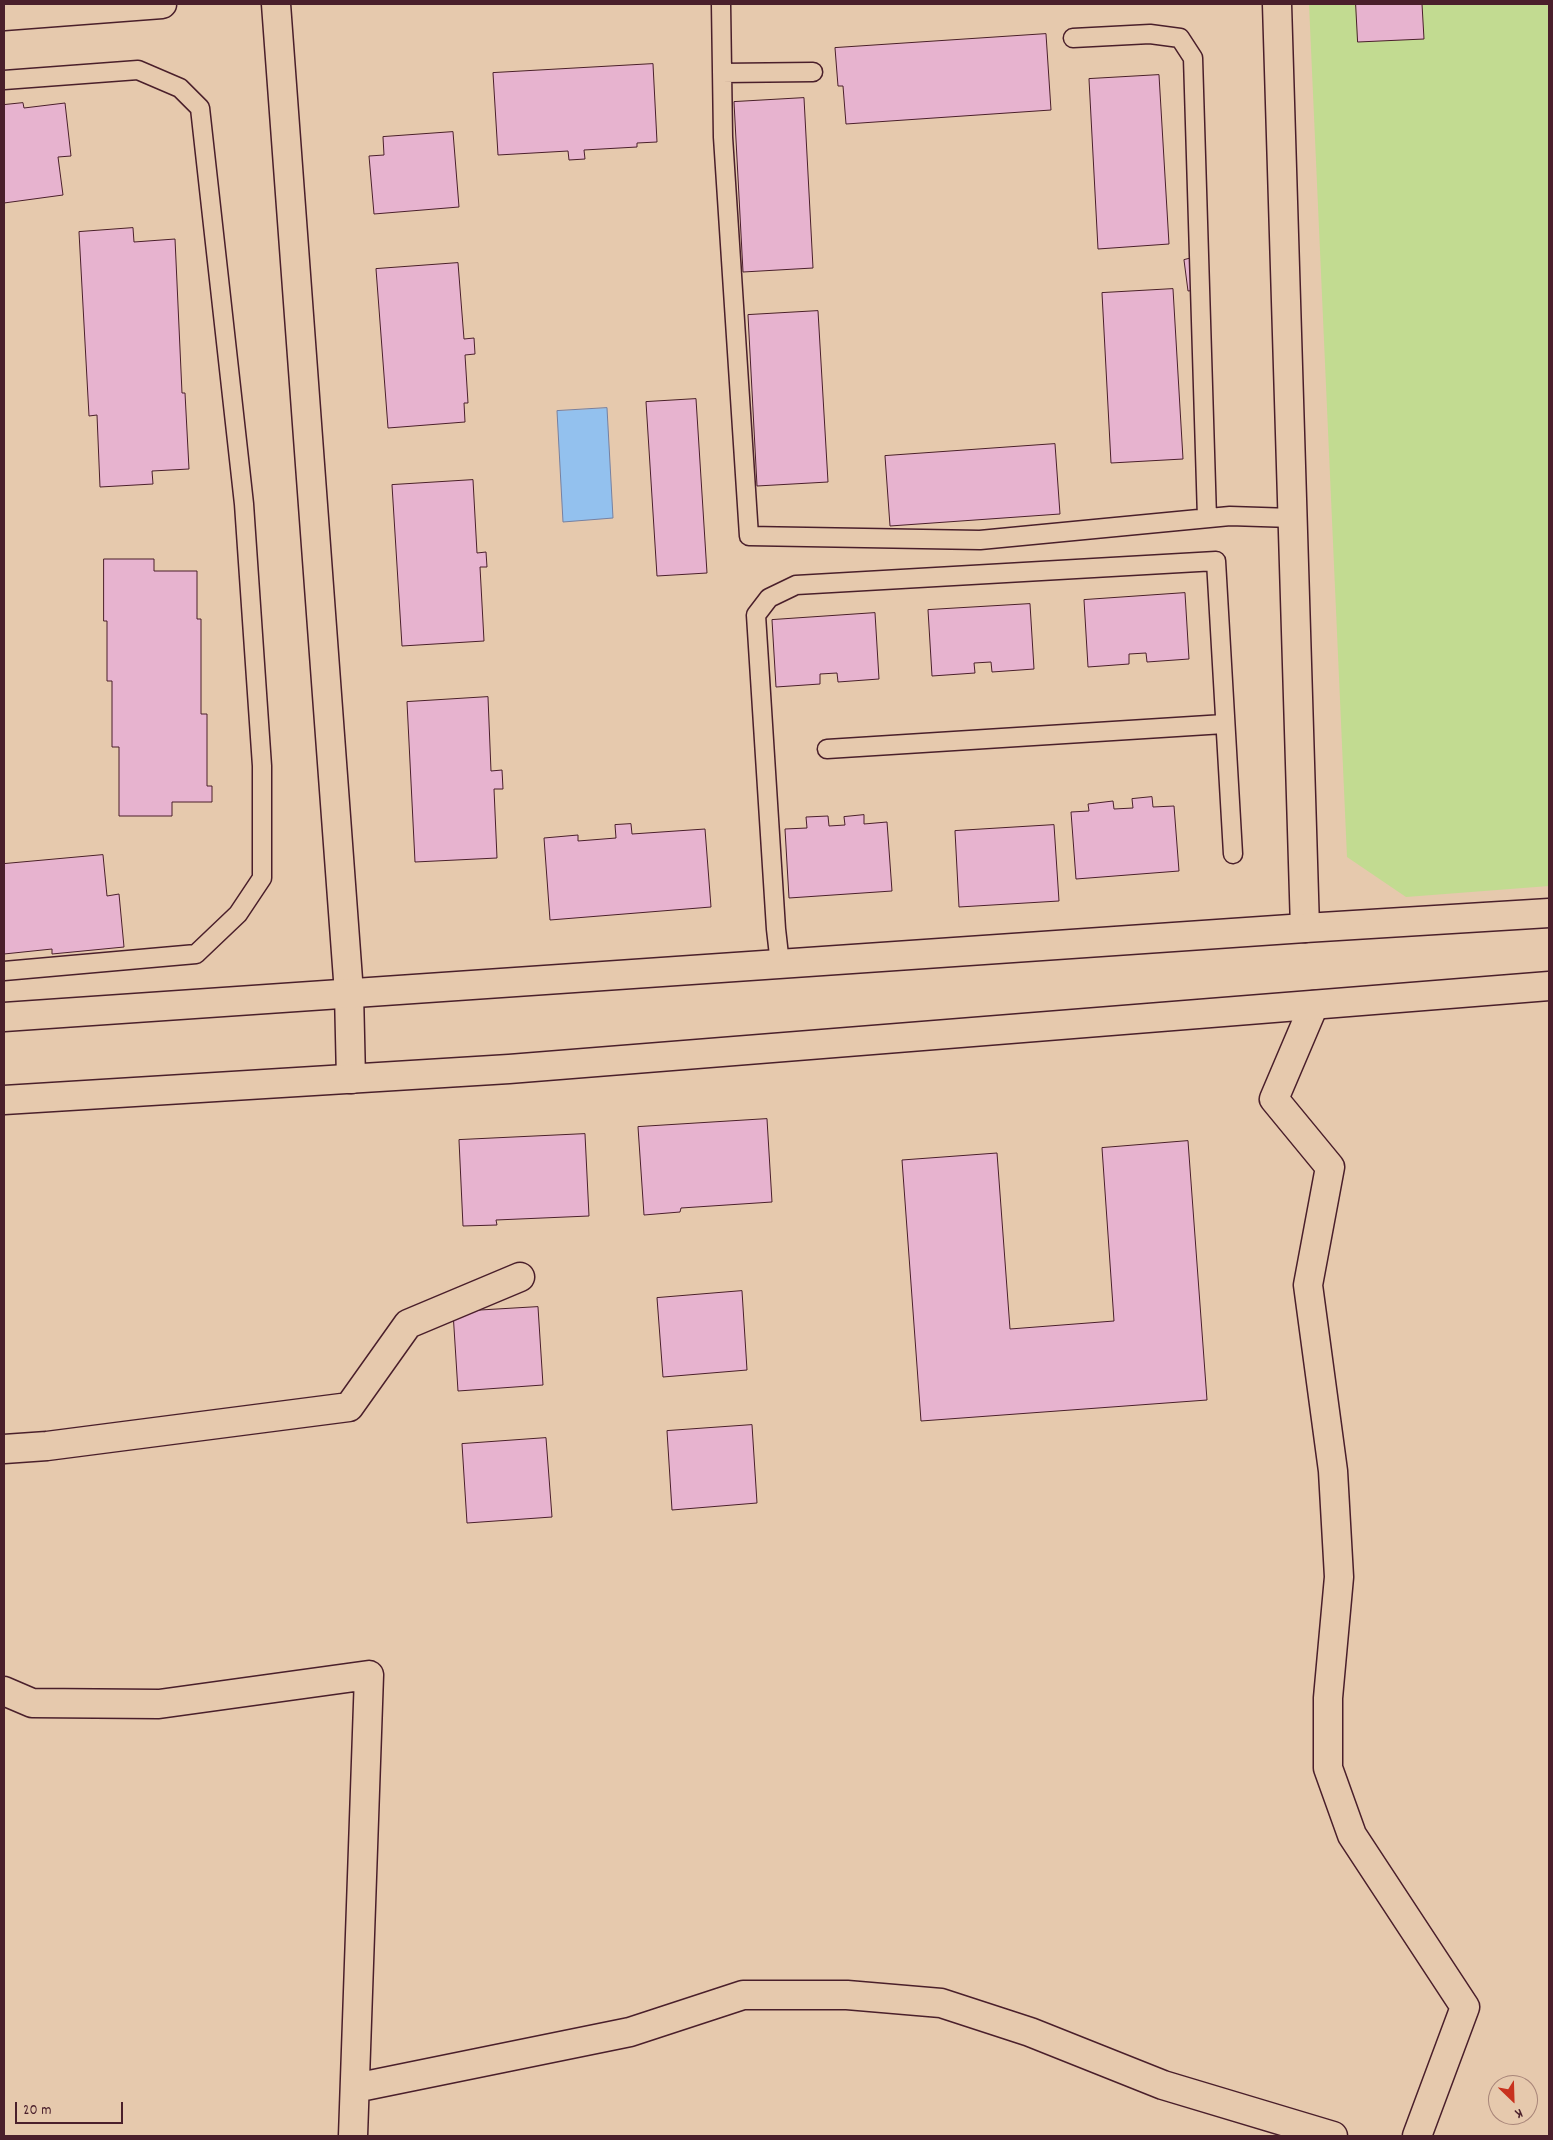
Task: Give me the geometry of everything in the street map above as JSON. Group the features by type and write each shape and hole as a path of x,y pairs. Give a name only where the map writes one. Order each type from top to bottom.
{"street":[{"path":"4,16 162,4"},
{"path":"276,4 349,993 352,1079"},
{"path":"1277,4 1305,928"},
{"path":"4,1017 1549,913"},
{"path":"4,1100 539,1067 1549,986"},
{"path":"1314,1005 1274,1099 1330,1167 1308,1285 1333,1471 1339,1577 1328,1698 1328,1768 1352,1835 1465,2007 1417,2136"},
{"path":"4,1449 47,1446 349,1407 408,1324 520,1277"},
{"path":"4,1691 32,1703 159,1704 369,1675 353,2136"},
{"path":"355,2088 630,2032 743,1995 847,1995 942,2002 1030,2032 1162,2085 1332,2136"}],"lane":[{"path":"721,4 722,137 749,536 980,540 1230,516 1292,518"},
{"path":"1073,38 1150,34 1180,38 1193,58 1207,518"},
{"path":"4,80 138,70 180,88 200,108 244,504 262,766 262,878 238,914 196,954 4,971"},
{"path":"722,73 813,72"},
{"path":"780,964 776,929 756,615 769,598 796,585 1216,561 1233,854"},
{"path":"827,748 1224,724"}],"green space":[{"path":"1309,4 1549,4 1549,886 1406,897 1347,857"}],"water":[{"path":"607,408 613,518 563,522 557,411"}],"building":[{"path":"1356,4 1422,4 1424,39 1358,42"},
{"path":"1046,34 1051,110 846,124 843,86 838,86 835,48"},
{"path":"653,64 657,142 637,143 637,147 584,150 585,159 569,160 568,151 498,155 493,73"},
{"path":"1159,75 1169,244 1098,249 1089,79"},
{"path":"804,98 813,268 743,272 734,102"},
{"path":"23,103 24,108 65,103 71,156 58,157 63,195 4,203 4,105"},
{"path":"453,132 459,207 374,214 369,156 384,155 383,137"},
{"path":"133,228 134,242 175,239 182,393 185,393 189,469 152,471 153,484 100,487 97,415 89,416 79,232"},
{"path":"1192,258 1197,290 1188,291 1184,260"},
{"path":"458,263 464,339 474,338 475,354 465,355 468,403 464,403 465,422 388,428 376,269"},
{"path":"1173,289 1183,459 1111,463 1102,293"},
{"path":"818,311 828,482 757,486 748,315"},
{"path":"696,399 707,573 657,576 646,402"},
{"path":"1055,444 1060,514 890,526 885,456"},
{"path":"473,480 477,553 486,552 487,567 480,567 484,641 402,646 392,485"},
{"path":"104,559 154,559 154,571 197,571 197,619 201,619 201,714 207,714 207,786 212,786 212,802 172,802 172,816 119,816 119,747 112,747 112,681 107,681 107,621 104,621"},
{"path":"1185,593 1189,659 1147,662 1146,653 1129,654 1129,664 1088,667 1084,600"},
{"path":"1030,604 1034,669 992,672 991,662 974,663 975,673 932,676 928,610"},
{"path":"875,613 879,679 838,682 837,673 820,674 820,684 776,687 772,620"},
{"path":"488,697 491,771 502,770 503,789 494,789 497,858 415,862 407,702"},
{"path":"1152,797 1153,807 1174,806 1179,871 1076,879 1071,812 1089,811 1088,804 1113,801 1114,809 1133,808 1132,799"},
{"path":"864,815 864,824 887,822 892,891 789,898 785,829 807,828 806,817 828,816 829,826 845,825 844,817"},
{"path":"631,824 632,834 705,829 711,907 550,920 544,838 578,835 578,841 616,838 615,825"},
{"path":"1054,825 1059,901 959,907 955,831"},
{"path":"103,855 107,896 119,894 124,947 52,954 52,949 4,954 4,864"},
{"path":"767,1119 772,1202 681,1208 680,1212 644,1215 638,1127"},
{"path":"585,1134 589,1216 496,1220 497,1225 463,1226 459,1140"},
{"path":"1188,1141 1207,1400 921,1421 902,1160 997,1153 1010,1329 1114,1321 1102,1148"},
{"path":"742,1291 747,1370 663,1377 657,1298"},
{"path":"538,1307 543,1385 458,1391 453,1312"},
{"path":"752,1425 757,1503 672,1510 667,1431"},
{"path":"546,1438 552,1517 467,1523 462,1444"}]}
